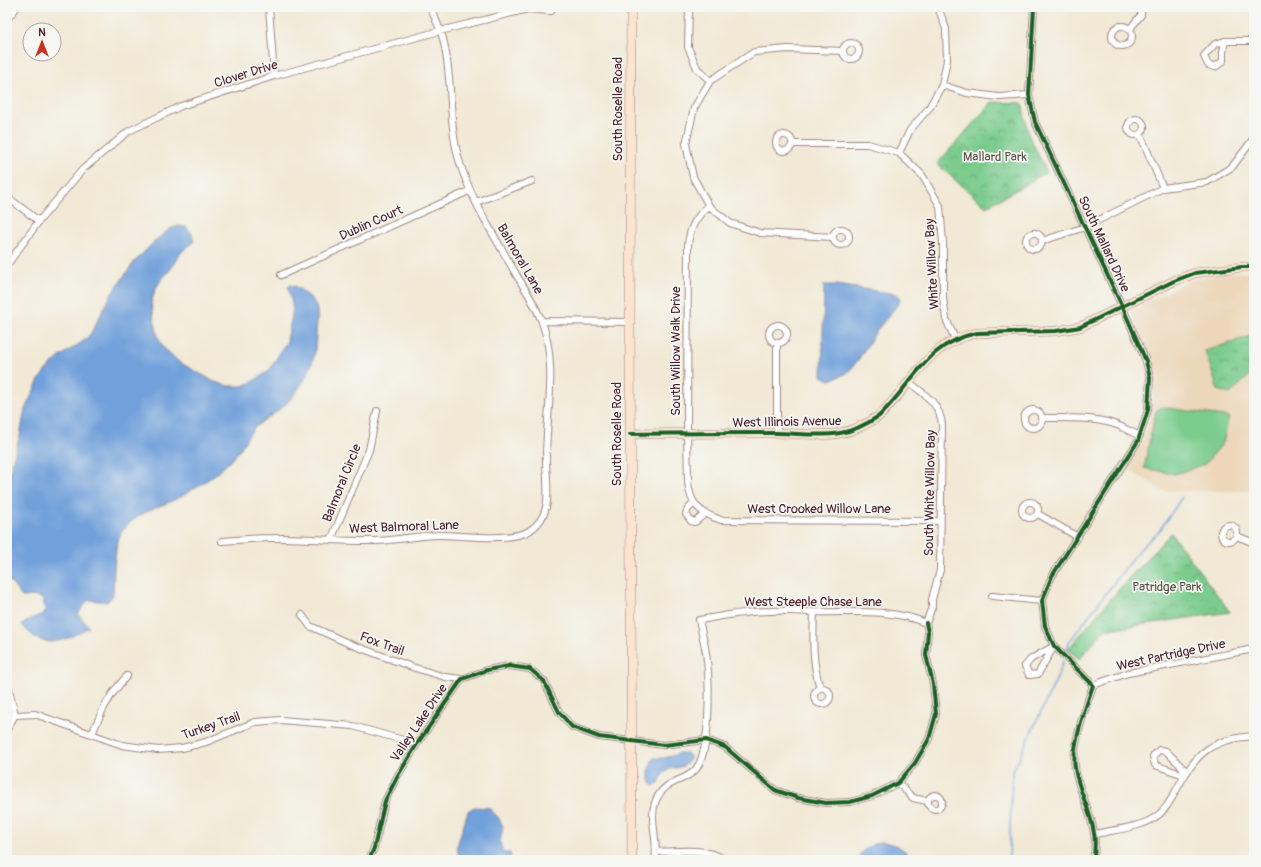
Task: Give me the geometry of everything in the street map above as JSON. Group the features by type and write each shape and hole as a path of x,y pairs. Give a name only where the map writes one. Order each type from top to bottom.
{"main road":[{"name":"South Roselle Road","path":"631,7 630,434 632,860"},
{"name":"West Illinois Avenue","path":"630,434 839,434 871,422 882,413 935,352 955,339 965,335 977,333 1056,331 1080,326 1174,281 1196,273 1242,267 1254,267"}],"street":[{"path":"7,18 17,7"},
{"path":"269,7 274,76"},
{"name":"Balmoral Lane","path":"430,7 445,48 458,158 469,191 542,321 549,351 551,389 546,452 548,501 545,513 536,526"},
{"path":"689,7 688,47 697,68 710,81"},
{"path":"792,144 868,144 899,153 910,130 929,108 942,85 947,60 946,29 938,7"},
{"name":"South Mallard Drive","path":"1034,7 1029,95 1035,122 1122,306 1146,361 1150,378 1148,410 1140,436 1134,448 1052,576 1042,601 1045,626 1054,646 1093,685"},
{"path":"1129,30 1141,15 1141,7"},
{"name":"Clover Drive","path":"7,266 39,221 83,169 129,131 181,106 274,76 440,31 528,9 551,10"},
{"path":"1225,41 1254,41"},
{"path":"833,237 760,234 730,223 709,206 693,177 686,144 694,108 710,81 754,52 788,49 843,51"},
{"path":"942,85 967,93 999,97 1029,95"},
{"path":"1140,134 1163,188"},
{"path":"1042,241 1085,227 1163,188 1207,182 1232,167 1254,138"},
{"name":"White Willow Bay","path":"899,153 922,175 940,206 943,243 942,298 946,319 955,339"},
{"path":"476,202 532,181"},
{"name":"Dublin Court","path":"281,275 469,191"},
{"path":"7,197 39,221"},
{"name":"South Willow Walk Drive","path":"703,512 694,503 689,490 688,482 688,239 697,217 709,206"},
{"path":"542,321 630,322"},
{"path":"777,343 778,433"},
{"name":"South White Willow Bay","path":"909,382 932,401 941,417 940,570 932,599 932,607 926,623"},
{"name":"Balmoral Circle","path":"331,540 369,450 377,411"},
{"path":"1041,418 1096,420 1114,424 1140,436"},
{"path":"694,503 688,509 686,514 691,521 695,522 703,512"},
{"name":"West Crooked Willow Lane","path":"703,512 721,520 940,521"},
{"path":"1038,514 1078,537"},
{"name":"West Balmoral Lane","path":"222,541 275,538 376,541 426,535 506,537 518,536 528,532 536,526"},
{"path":"1237,536 1254,543"},
{"path":"992,596 1042,601"},
{"name":"West Steeple Chase Lane","path":"706,740 708,681 705,648 699,620 736,614 771,611 881,612 910,617 926,623"},
{"path":"814,612 813,647 815,672 820,688"},
{"name":"Fox Trail","path":"302,615 310,626 350,644 412,667 445,677 462,679"},
{"path":"655,860 657,852 652,823 657,798 669,784 688,776 695,771 703,756 706,740 725,746 775,790 798,798 826,802 850,802 872,796 898,783 915,763 929,739 936,714 933,684 926,655 928,632 926,623"},
{"path":"1054,646 1038,674 1029,675 1025,666 1031,659 1054,646"},
{"name":"West Partridge Drive","path":"1093,685 1128,673 1254,649"},
{"name":"Valley Lake Drive","path":"369,860 374,848 386,801 397,777 417,744 462,679 487,670 509,666 530,669 544,681 560,712 572,727 599,737 664,745 706,740"},
{"path":"92,734 104,705 127,676"},
{"path":"1093,685 1077,740 1074,758 1077,779 1095,834 1094,860"},
{"path":"7,728 16,715 8,686"},
{"name":"Turkey Trail","path":"16,715 35,714 122,745 158,750 179,748 206,742 255,722 281,720 353,726 417,744"},
{"path":"1095,834 1141,824 1153,819 1168,805 1185,773 1198,757 1217,743 1238,737 1254,736"},
{"path":"1159,750 1166,752 1185,773 1155,765 1153,756 1159,750"},
{"path":"898,783 913,798 927,801"},
{"path":"657,852 701,851 711,853 725,860"}],"shaded area":[{"path":"1234,273 1254,273 1254,491 1163,491 1127,468 1143,440 1150,419 1153,388 1153,368 1130,310 1191,280"}],"green space":[{"name":"Mallard Park","path":"992,102 1022,103 1029,136 1047,172 986,207 937,164"},
{"path":"1254,335 1254,371 1230,394 1218,390 1205,351"},
{"path":"1162,407 1229,417 1223,443 1205,464 1175,474 1144,468 1156,411"},
{"name":"Patridge Park","path":"1171,533 1230,612 1104,630 1079,659 1068,649 1128,579"}],"water":[{"path":"178,226 186,227 192,233 194,242 180,253 170,270 155,290 151,303 158,337 163,347 179,362 215,382 228,386 242,386 250,383 269,371 287,341 293,309 288,287 290,285 299,288 310,297 316,306 317,317 315,346 311,367 303,383 292,398 255,428 225,466 211,478 173,501 142,514 128,524 123,530 117,543 113,595 107,602 88,600 78,614 89,627 63,640 50,642 43,641 30,634 22,625 30,619 45,613 43,599 33,596 22,597 8,579 7,492 11,466 20,435 25,409 39,380 46,370 61,356 85,340 91,333 112,293 135,261 157,239 170,229"},
{"path":"824,285 837,285 896,294 900,297 899,303 877,330 851,369 846,374 830,380 822,376"},
{"path":"679,753 687,753 691,757 688,763 684,766 666,771 659,783 653,786 649,772 650,765 654,758 673,756"},
{"path":"474,807 489,808 498,817 503,826 500,842 503,853 510,853 511,857 508,860 459,860 457,846 468,811"},
{"path":"881,842 893,844 904,850 909,856 907,860 856,860 867,848 873,844"}],"waterway":[{"path":"1066,651 1069,642 1139,550 1160,530 1182,497"},
{"path":"1009,860 1012,773 1058,676 1063,661"}],"cycle path":[{"path":"1034,7 1029,95 1035,122 1122,306 1146,361 1150,378 1148,410 1138,441 1052,576 1042,601 1045,626 1054,646 1093,685 1080,726 1074,759 1079,784 1095,839 1094,860"},
{"path":"630,434 776,433 825,435 850,431 879,416 933,355 945,346 960,338 977,333 1056,331 1080,327 1174,281 1195,273 1242,267 1254,267"},
{"path":"369,860 374,848 385,801 397,777 417,744 462,679 487,670 509,666 530,669 544,681 559,712 572,727 599,737 664,745 706,740 725,747 775,790 798,798 826,803 850,802 872,796 898,783 915,763 929,739 936,714 933,684 926,655 928,632 926,623"}]}
